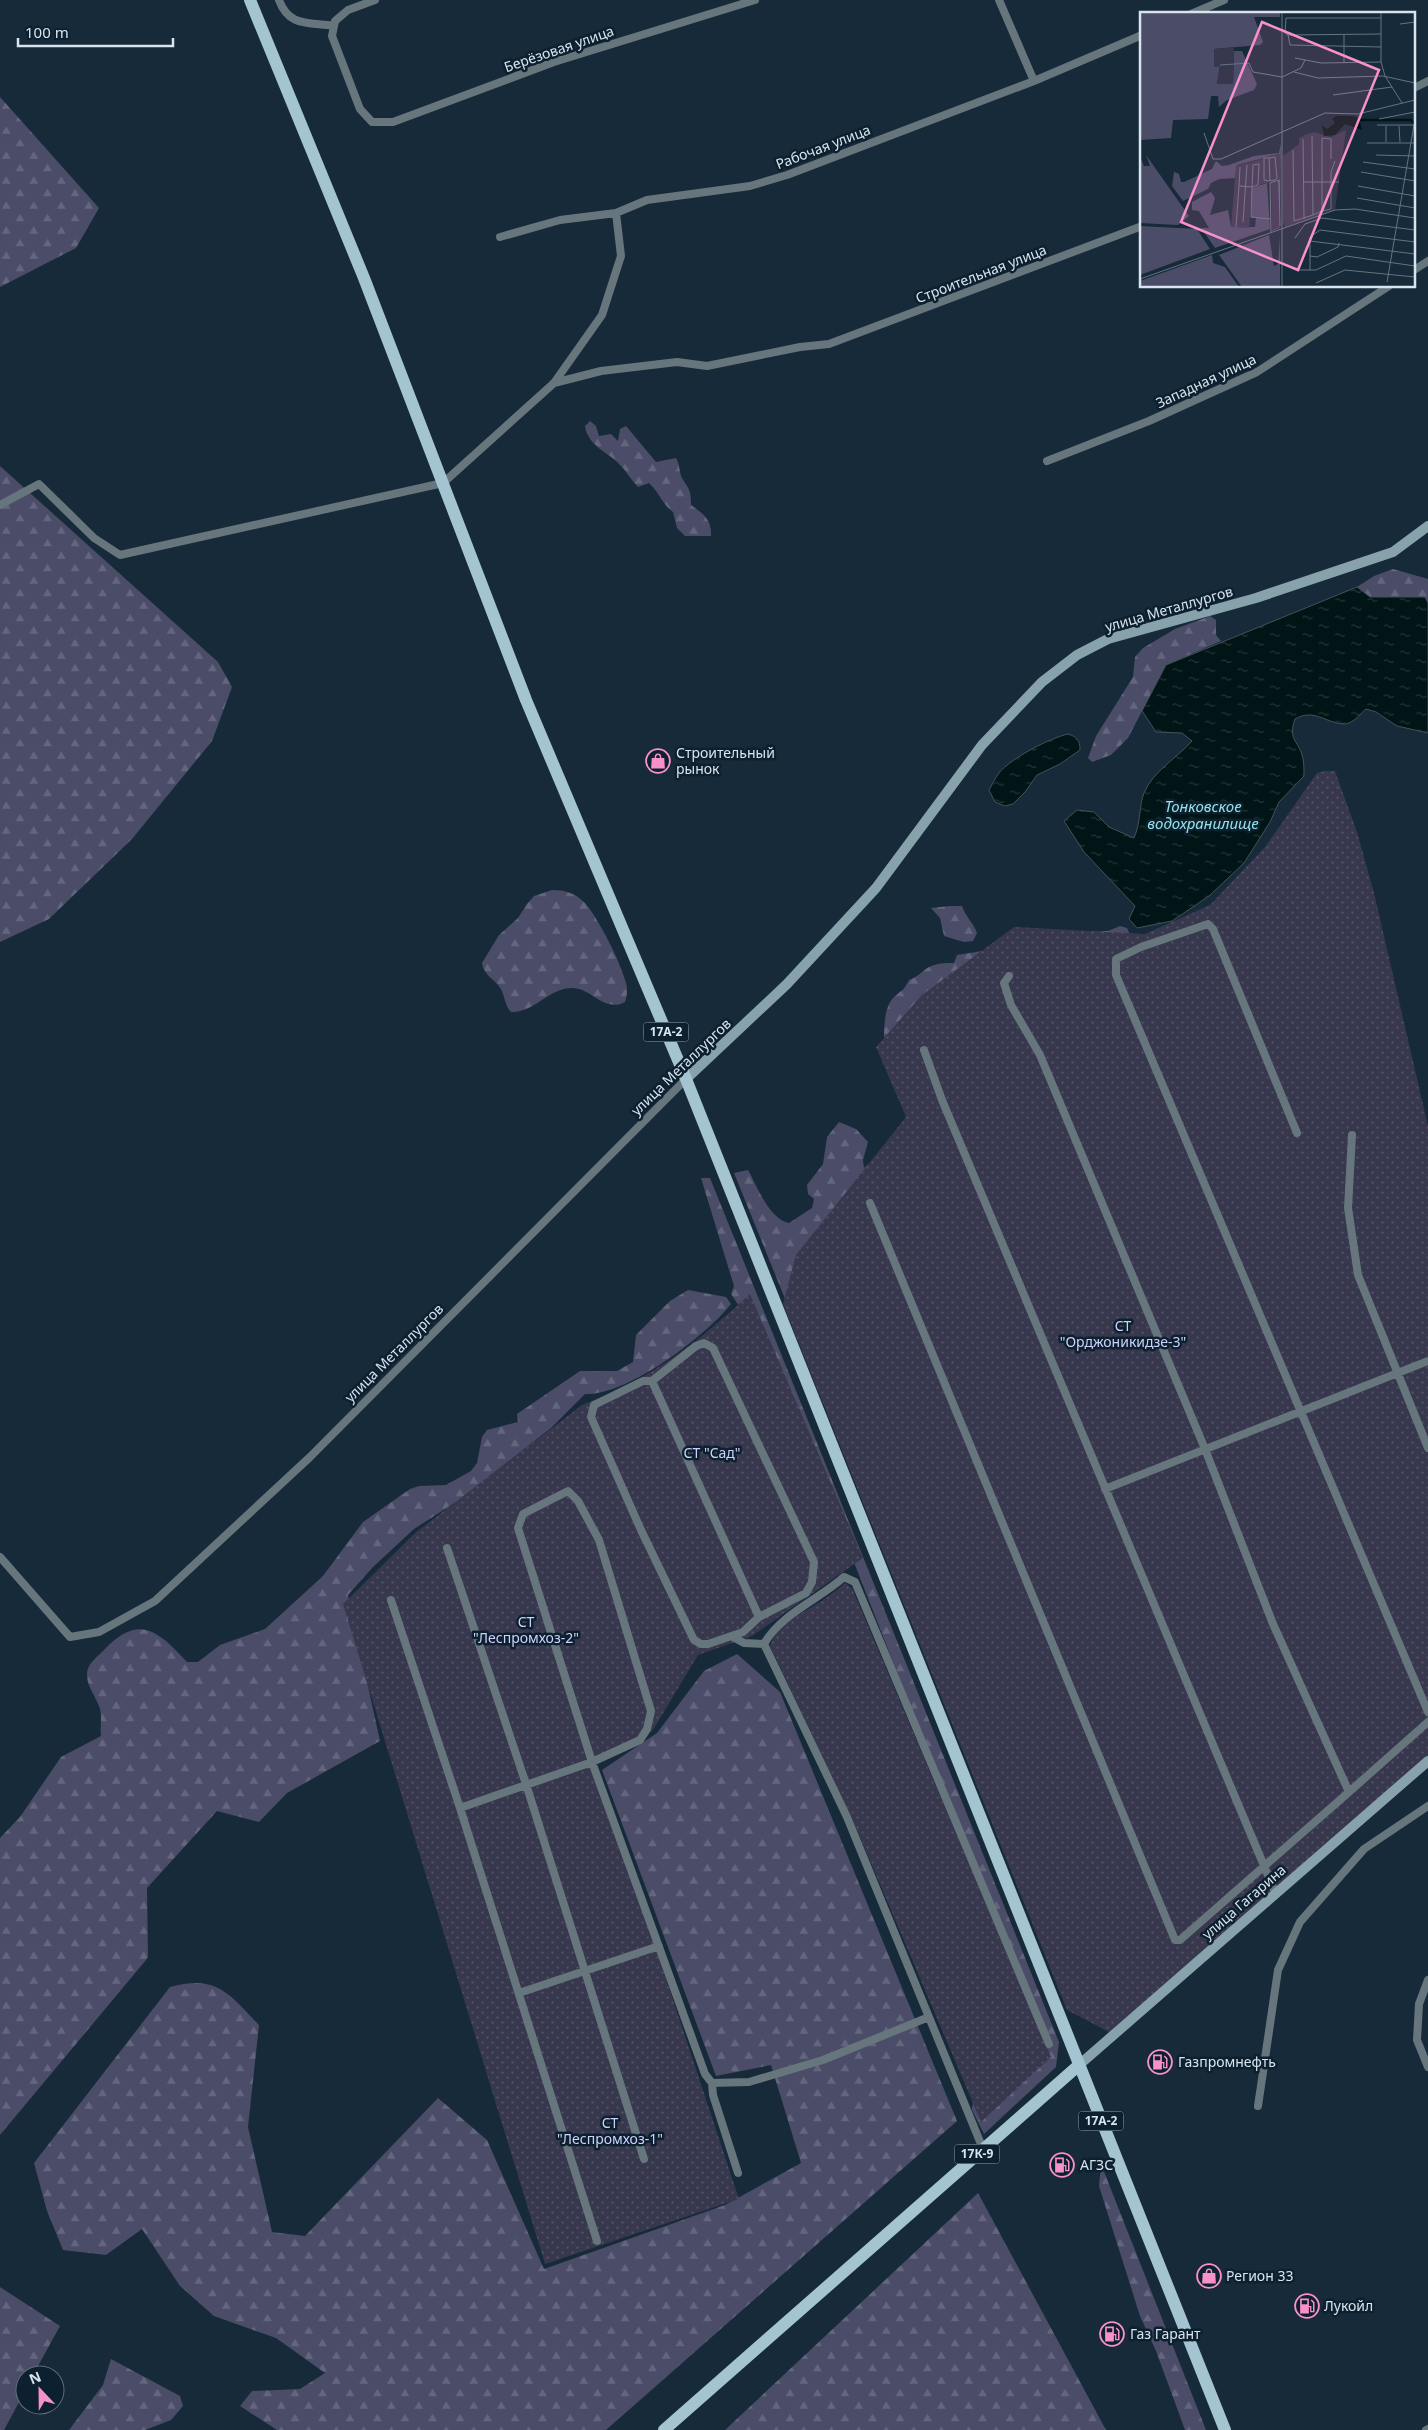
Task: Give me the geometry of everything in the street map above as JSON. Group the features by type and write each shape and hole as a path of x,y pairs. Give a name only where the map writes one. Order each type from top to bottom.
{"main road":[{"name":"17А-2","path":"250,0 364,278 526,700 686,1079 1226,2430"},
{"name":"17К-9","path":"664,2430 1079,2065"}],"street":[{"path":"279,0 284,14 293,20 334,26 335,21 348,10 374,0"},
{"name":"Берёзовая улица","path":"334,26 332,36 360,109 372,122 392,122 554,62 755,0"},
{"path":"999,0 1034,81"},
{"path":"1196,12 1224,0"},
{"name":"Рабочая улица","path":"500,237 560,220 616,213 647,200 750,186 787,174 1034,81 1140,36"},
{"path":"1416,87 1428,80"},
{"path":"0,505 39,484 94,538 120,555 442,483 554,383 602,315 621,256 616,213"},
{"name":"Строительная улица","path":"554,383 601,371 677,362 707,366 800,347 829,344 1140,227"},
{"path":"1416,269 1428,261"},
{"name":"Западная улица","path":"1047,461 1149,421 1257,372 1386,288"},
{"name":"улица Металлургов","path":"0,1557 70,1637 99,1632 155,1601 310,1457 686,1079 787,984 870,895 982,745 1042,682 1078,655 1108,639 1256,598 1393,552 1428,526"},
{"path":"1297,1133 1213,929 1208,924 1141,947 1116,959 1116,974 1428,1712"},
{"path":"1009,976 1004,983 1012,1005 1040,1055 1205,1448 1273,1624 1349,1792"},
{"path":"924,1050 946,1109 1263,1868 1275,1892"},
{"path":"1352,1135 1348,1208 1358,1275 1428,1448"},
{"path":"870,1203 1174,1940 1180,1940 1428,1722"},
{"path":"704,1343 713,1348 814,1562 812,1582 806,1593 759,1617 744,1632 733,1637 701,1644 694,1640 641,1530 591,1418 594,1405 643,1381 652,1381 696,1346 704,1343"},
{"path":"1105,1489 1428,1361"},
{"path":"652,1381 759,1617"},
{"path":"460,1808 592,1762 640,1740 647,1729 651,1711 599,1540 578,1501 568,1491 524,1514 518,1528 592,1762 705,2074 712,2083 713,2095 738,2173"},
{"path":"447,1548 526,1784 644,2159"},
{"path":"764,1644 772,1631 791,1615 826,1593 844,1577 855,1582 1049,2044"},
{"path":"391,1600 460,1808 597,2241"},
{"path":"733,1637 744,1643 764,1644"},
{"path":"764,1644 847,1817 983,2149"},
{"name":"улица Гагарина","path":"1079,2065 1275,1892 1428,1761"},
{"path":"1258,2106 1278,1970 1300,1922 1364,1848 1428,1806"},
{"path":"519,1993 659,1946"},
{"path":"1428,1980 1419,2004 1417,2040 1428,2067"},
{"path":"712,2083 749,2082 824,2060 929,2017"}],"green space":[{"path":"0,97 99,208 76,248 0,287"},
{"path":"590,421 596,426 599,436 611,434 618,441 620,429 626,426 656,462 676,458 682,478 690,493 691,505 703,514 708,521 711,536 685,536 677,528 673,512 649,483 638,487 616,461 590,439 585,426"},
{"path":"0,466 218,662 232,687 212,741 132,839 49,919 0,942"},
{"path":"1393,569 1428,579 1428,603 1424,597 1370,597 1357,587 1374,576"},
{"path":"1210,616 1216,620 1216,635 1221,641 1166,665 1128,738 1111,755 1092,762 1088,758 1096,736 1133,677 1135,657 1143,648 1175,629"},
{"name":"СТ \"Орджоникидзе-3\"","path":"1335,771 1357,832 1374,893 1428,1126 1428,1757 1109,2032 1067,2010 783,1304 796,1255 906,1117 876,1047 922,995 1014,927 1145,934 1210,905 1265,847 1317,773"},
{"path":"552,890 565,891 577,896 596,918 623,974 627,988 625,1002 618,1005 611,1004 579,989 572,988 556,992 527,1009 511,1012 509,1010 501,989 487,974 482,963 499,935 518,918 534,896"},
{"path":"962,906 977,933 973,941 964,942 944,936 940,918 931,908"},
{"path":"1120,926 1127,928 1132,939 884,1040 885,1017 891,1001 909,980 929,967 944,963 954,963 957,955 982,951 1037,934 1108,931"},
{"path":"839,1122 856,1129 868,1142 863,1160 864,1168 884,1150 1067,1994 734,1173 748,1170 770,1209 775,1215 789,1223 812,1208 814,1199 808,1194 807,1185 823,1164 827,1137"},
{"path":"701,1178 710,1178 1059,2042 1056,2067 984,2134 972,2110 973,2102 1043,2044 813,1458 745,1315 731,1294 734,1286"},
{"path":"688,1290 726,1297 731,1304 704,1332 643,1375 602,1392 585,1394 551,1428 459,1500 414,1529 373,1567 348,1595 380,1741 287,1793 259,1822 217,1811 147,1888 148,1957 146,1960 0,2135 0,1838 20,1817 61,1757 101,1736 100,1709 87,1678 87,1670 93,1661 116,1639 138,1629 148,1630 157,1635 187,1662 198,1662 220,1645 265,1629 323,1576 363,1522 410,1489 419,1486 446,1485 471,1471 477,1463 482,1437 487,1430 518,1422 517,1414 580,1371 617,1371 633,1362 636,1335 670,1301"},
{"path":"750,1294 863,1558 752,1636 698,1655 653,1730 629,1748 594,1761 739,2199 545,2264 343,1604 415,1533 582,1405 607,1395 672,1359"},
{"path":"845,1583 852,1588 1051,2057 981,2122 851,1816 770,1646 774,1637 786,1624"},
{"path":"737,1654 780,1692 957,2121 606,2430 277,2430 240,2406 252,2391 300,2389 325,2373 276,2338 214,2316 180,2286 142,2229 106,2255 63,2250 47,2211 34,2163 170,1987 200,1983 211,1985 230,1996 259,2025 248,2127 272,2232 305,2236 438,2098 487,2140 544,2269 725,2205 801,2163 771,2065 716,2076 602,1770 657,1733 704,1671"},
{"path":"1101,2164 1206,2430 1185,2430 1156,2351 1140,2316 1099,2186"},
{"path":"978,2193 1106,2430 725,2430"},
{"path":"0,2287 60,2326 39,2365 15,2365 15,2410 4,2430 0,2430"},
{"path":"111,2359 180,2396 183,2406 171,2420 145,2430 69,2430 103,2385"}],"water":[{"name":"Тонковское водохранилище","path":"1357,587 1370,597 1425,597 1428,603 1428,733 1397,726 1376,712 1366,709 1347,724 1337,723 1314,715 1295,719 1292,732 1304,763 1304,776 1279,802 1270,822 1244,863 1209,896 1172,921 1137,928 1129,919 1135,906 1084,852 1064,821 1077,810 1094,812 1109,827 1134,838 1138,826 1142,798 1148,785 1159,771 1192,741 1182,733 1156,732 1142,711 1166,665"},
{"path":"1068,734 1077,739 1080,750 1060,764 1037,775 1025,792 1013,804 1005,806 995,802 989,790 1005,767 1031,749"}],"place":[{"name":"Строительный рынок","path":"658,761"},
{"name":"Газпромнефть","path":"1160,2062"},
{"name":"АГЗС","path":"1062,2165"},
{"name":"Регион 33","path":"1209,2276"},
{"name":"Лукойл","path":"1307,2306"},
{"name":"Газ Гарант","path":"1112,2334"}],"park label":[{"name":"СТ \"Сад\"","path":"712,1453"},
{"name":"СТ \"Леспромхоз-2\"","path":"526,1630"},
{"name":"СТ \"Леспромхоз-1\"","path":"610,2132"}]}
